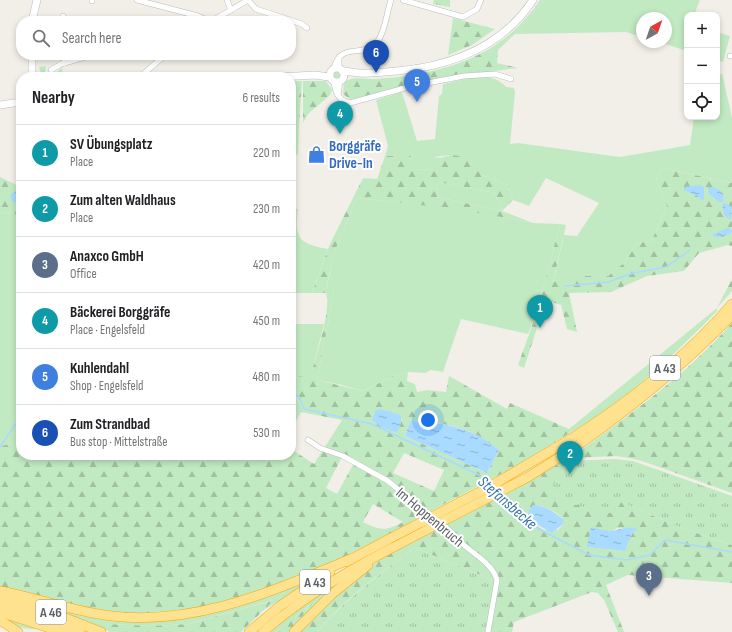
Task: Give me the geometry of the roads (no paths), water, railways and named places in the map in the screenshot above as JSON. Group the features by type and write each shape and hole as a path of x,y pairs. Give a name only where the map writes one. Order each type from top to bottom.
{"highway":[{"name":"A 43","path":"263,632 291,608 322,587 393,547 528,477 642,388 677,358 732,304"},
{"name":"A 43","path":"249,632 280,606 350,559 571,444 646,395 683,363 732,315"},
{"path":"294,632 332,594 393,547"},
{"path":"0,591 97,614 135,618 155,618 195,613 237,603 268,593 350,559"},
{"name":"A 46","path":"0,596 56,614 101,632"},
{"name":"A 46","path":"0,605 80,632"},
{"path":"0,612 62,632"},
{"path":"0,620 18,632"}],"main road":[{"path":"33,16 37,0"},
{"path":"296,76 409,70 447,62 482,48 507,31 526,11 533,0"},
{"path":"32,60 32,72"},
{"path":"33,60 36,72"},
{"path":"0,105 16,103"}],"street":[{"path":"137,0 198,16"},
{"path":"227,0 231,10"},
{"path":"221,16 248,0 256,9 277,16"},
{"path":"391,0 381,35 375,44 368,49 345,53 339,57 337,75 338,95 343,101 350,103 419,84 464,76 495,74 511,79"},
{"path":"403,0 463,17 477,9 481,0"},
{"path":"296,22 307,28"},
{"path":"51,70 75,60"},
{"path":"146,72 160,60"},
{"name":"Im Hoppenbruch","path":"308,440 320,448 342,456 388,480 424,512 444,524 463,545 491,568 497,580 488,632"}],"water":[{"path":"700,185 704,187 704,199 701,200 699,197 684,190 684,187"},
{"path":"710,186 723,193 723,202 719,202 709,194 708,187"},
{"path":"16,192 16,202 12,201 11,199 11,195"},
{"path":"725,203 732,207 731,220 724,215 722,204"},
{"path":"728,228 731,229 732,232 727,235 722,237 713,236 713,234"},
{"path":"380,409 401,415 401,423 397,433 381,427 372,420 375,411"},
{"path":"410,421 435,423 468,431 489,442 499,450 487,473 405,436"},
{"path":"533,505 541,506 553,511 563,519 563,524 552,533 533,522 528,514"},
{"path":"591,527 606,531 627,528 637,529 632,534 625,551 587,547"}],"waterway":[{"path":"565,286 608,282 633,273 666,267 690,250"},
{"name":"Stefansbecke","path":"296,396 299,396 304,409 372,424 477,474 489,482"},
{"name":"Stefansbecke","path":"0,447 16,423"},
{"name":"Stefansbecke","path":"502,494 537,528 589,555 626,560 650,555 665,540 732,552"}],"place":[{"name":"Zum Strandbad","path":"376,73"},
{"name":"Kuhlendahl","path":"417,102"},
{"name":"Bäckerei Borggräfe","path":"340,134"},
{"name":"Borggräfe Drive-In","path":"316,155"},
{"name":"SV Übungsplatz","path":"540,328"},
{"name":"Zum alten Waldhaus","path":"570,474"},
{"name":"Anaxco GmbH","path":"649,596"}]}
